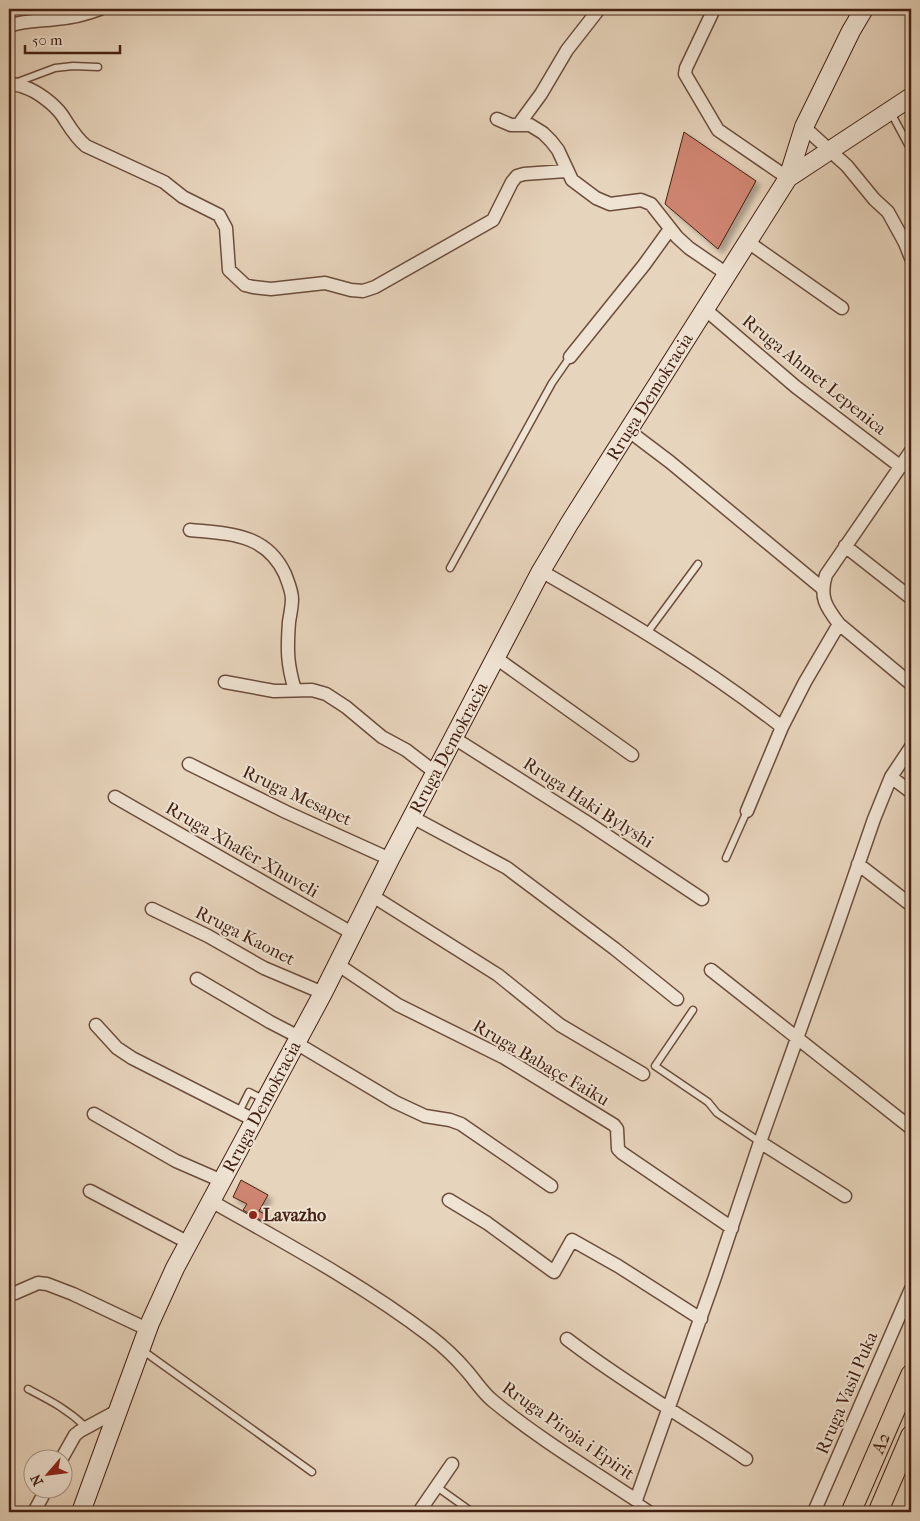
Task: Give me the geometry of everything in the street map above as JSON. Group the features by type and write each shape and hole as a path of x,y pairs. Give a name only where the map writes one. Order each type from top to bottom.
{"main road":[{"name":"Rruga Demokracia","path":"81,1512 147,1329 175,1268 222,1180 246,1116 264,1100 298,1040 371,895 541,571 788,178 804,127 851,31 864,9"},
{"path":"788,178 911,98"},
{"name":"A2","path":"851,1512 911,1374"},
{"name":"A2","path":"878,1512 911,1435"}],"street":[{"path":"9,26 34,19 56,19 76,16 100,9"},
{"path":"519,124 541,94 567,50 599,9"},
{"path":"714,9 686,68 686,74 718,130 788,178"},
{"path":"851,31 856,9"},
{"path":"10,84 24,87 51,104 61,114 76,137 86,146 164,182 183,197 218,215 226,228 230,270 245,285 253,287 271,289 325,283 351,290 363,290 375,286 493,220 512,182 517,176 566,171"},
{"path":"497,119 510,125 530,125 551,140 558,150 566,171 572,180 596,198 610,204 641,200 651,204 670,229 690,248 727,274"},
{"path":"804,127 847,166 874,199 888,212 899,230 911,258"},
{"path":"570,357 670,229"},
{"path":"748,242 842,308"},
{"name":"Rruga Ahmet Lepenica","path":"706,310 796,387 907,460"},
{"path":"629,431 670,462 822,588"},
{"path":"907,460 845,546 826,575 822,588 830,613 839,624 911,684"},
{"path":"190,530 233,534 251,539 267,549 279,562 289,583 292,599 287,648 288,667 294,690"},
{"path":"845,546 911,598"},
{"path":"541,571 647,633 713,675 782,727"},
{"path":"747,811 782,727 805,682 839,624"},
{"path":"496,658 632,755"},
{"path":"225,682 274,691 312,690 326,694 346,707 382,737 406,750 436,773"},
{"name":"Rruga Haki Bylyshi","path":"454,738 585,821 702,899"},
{"path":"636,1500 701,1319 760,1142 883,794 891,777 911,747"},
{"name":"Rruga Mesapet","path":"190,764 286,812 390,859"},
{"path":"891,777 911,792"},
{"name":"Rruga Xhafer Xhuveli","path":"115,797 352,933"},
{"path":"412,817 507,868 608,943 677,1000"},
{"path":"858,864 911,905"},
{"path":"371,895 498,975 560,1025 643,1074"},
{"name":"Rruga Kaonet","path":"152,910 216,939 264,968 322,993"},
{"name":"Rruga Babaçe Faiku","path":"337,964 398,1005 503,1057 614,1125 617,1129 618,1149 622,1154 732,1228"},
{"path":"711,970 911,1128"},
{"path":"198,979 270,1022 395,1102 425,1116 450,1120 460,1124 551,1186"},
{"path":"96,1025 117,1048 132,1058 246,1116"},
{"path":"94,1114 176,1161 222,1180"},
{"path":"760,1142 845,1196"},
{"path":"90,1191 189,1243"},
{"path":"449,1200 487,1223 554,1272 572,1240 618,1266 701,1319"},
{"name":"Rruga Piroja i Epirit","path":"211,1201 377,1298 430,1336 452,1355 492,1401 560,1450 636,1500"},
{"path":"15,1293 38,1283 47,1284 73,1294 147,1329"},
{"name":"Rruga Vasil Puka","path":"814,1512 911,1289"},
{"path":"567,1339 601,1366 746,1459"},
{"path":"67,1448 74,1436 86,1427 117,1411"},
{"path":"420,1512 452,1464"},
{"path":"34,1512 42,1498"}],"lane":[{"path":"10,84 55,68 73,66 98,67"},
{"path":"890,111 911,150"},
{"path":"450,568 552,383 570,357"},
{"path":"647,633 698,564"},
{"path":"726,858 747,811"},
{"path":"693,1010 655,1066 708,1102 717,1113 760,1142"},
{"path":"140,1348 312,1472"},
{"path":"28,1389 55,1403 86,1427"},
{"path":"437,1487 472,1512"},
{"path":"636,1500 654,1512"}],"building":[{"path":"684,132 756,181 718,249 665,204"},
{"path":"241,1180 268,1195 259,1211 266,1215 262,1221 243,1210 247,1204 233,1197"}],"place":[{"name":"Lavazho","path":"253,1215"}]}
